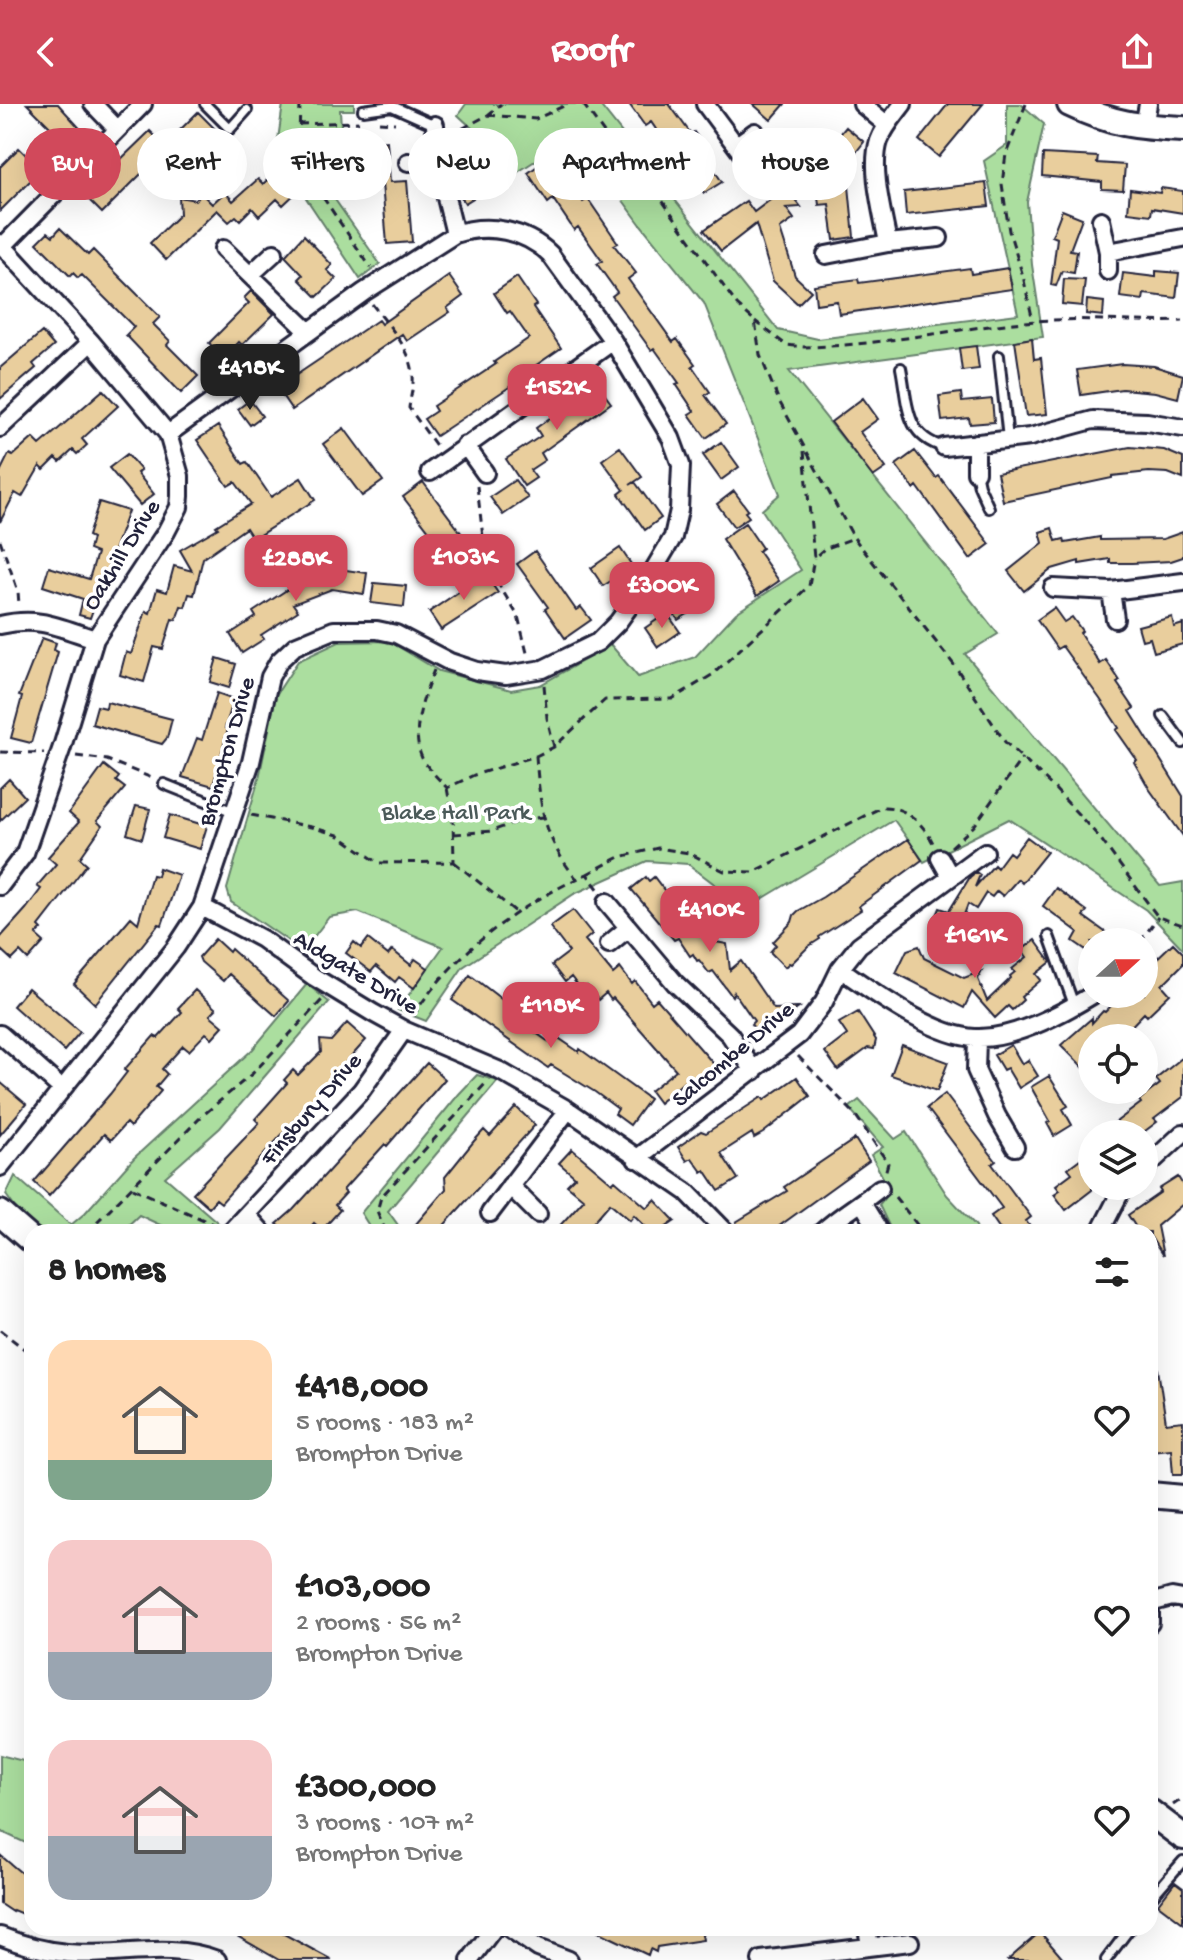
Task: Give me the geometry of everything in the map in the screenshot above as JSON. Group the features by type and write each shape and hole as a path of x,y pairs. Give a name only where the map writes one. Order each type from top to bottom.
{"street":[{"path":"93,104 116,128"},
{"path":"118,128 143,104"},
{"path":"705,104 732,139"},
{"path":"862,104 887,125"},
{"path":"888,243 877,164 879,143 887,125 903,104"},
{"path":"1070,104 1100,118 1146,116 1183,129"},
{"path":"2,245 47,200"},
{"path":"447,200 455,234"},
{"path":"1101,220 1108,252 1108,271"},
{"name":"Brompton Drive","path":"0,1167 176,947 202,907 251,762 270,677 279,661 295,646 334,630 377,630 396,634 440,657 477,671 506,675 537,670 598,642 618,622 673,537 679,510 681,465 671,438 613,341 540,244 513,232 493,229 468,229 455,234 380,281 168,434"},
{"path":"826,255 888,243 939,238"},
{"path":"1108,252 1183,238"},
{"name":"Oakhill Drive","path":"0,886 25,853 60,754 95,639 166,532 179,507 180,476 168,434 91,342 2,245"},
{"path":"223,249 308,331"},
{"path":"250,275 274,253"},
{"path":"430,472 613,341"},
{"path":"0,428 91,342"},
{"path":"944,447 1030,437 1093,420 1147,422 1183,428"},
{"path":"976,443 976,472"},
{"path":"465,445 485,473"},
{"path":"1053,588 1111,591 1183,582"},
{"path":"1111,591 1115,619"},
{"path":"0,625 38,620 95,639"},
{"name":"Salcombe Drive","path":"636,1159 787,1045 811,1021 840,969 859,945 985,852"},
{"path":"940,858 950,876"},
{"path":"607,902 675,983 730,1035 754,1071"},
{"name":"Aldgate Drive","path":"202,907 262,939 333,989 404,1030 498,1070 568,1110 687,1192 718,1224"},
{"path":"609,944 627,929"},
{"path":"840,969 897,1006 952,1034 977,1039 1022,1030 1078,1004"},
{"name":"Finsbury Drive","path":"237,1224 361,1091 404,1030"},
{"path":"0,1034 62,1089"},
{"path":"977,1039 976,1070 1015,1147"},
{"path":"490,1213 568,1110"},
{"path":"1158,1156 1183,1133"},
{"path":"510,1186 538,1214"},
{"path":"831,1224 880,1188"},
{"path":"1104,1224 1116,1200"},
{"path":"862,1203 875,1224"},
{"path":"0,1213 24,1234"},
{"path":"247,1215 255,1224"},
{"path":"1158,1496 1183,1498"},
{"path":"1158,1601 1172,1597 1183,1599"},
{"path":"1158,1818 1183,1837"},
{"path":"0,1936 26,1946 69,1954 159,1950 217,1960"},
{"path":"470,1960 488,1936"},
{"path":"521,1936 538,1948 569,1960"},
{"path":"868,1936 870,1946"},
{"path":"761,1960 910,1942"}],"lane":[{"path":"205,104 230,129 247,110"},
{"path":"363,110 392,106 429,128"},
{"path":"999,356 1008,439"},
{"path":"901,368 913,426 920,437 944,447"},
{"path":"976,472 989,508"},
{"path":"1163,716 1183,743"},
{"path":"164,784 234,812"},
{"path":"1049,936 1074,1006"},
{"path":"1158,1890 1183,1861"},
{"path":"1106,1960 1124,1936"}],"path":[{"path":"300,104 299,138 318,190 380,281"},
{"path":"464,128 501,104"},
{"path":"488,115 536,119 568,104"},
{"path":"583,104 607,137 654,189 737,305 786,345 804,347 928,337 1033,321 1183,321"},
{"path":"1026,104 1006,154 1002,184 1009,231 1033,321"},
{"path":"364,292 401,343 412,364 414,378 409,408 446,459"},
{"path":"755,321 760,355 779,401 854,538 955,666 1005,742 1055,789 1100,838 1158,917 1183,925"},
{"path":"447,788 474,775 536,756 554,747 605,700 672,699 712,675 809,586 814,558 804,447"},
{"path":"485,473 477,484 484,546 499,585 518,616 537,670 554,747"},
{"path":"814,558 824,549 854,538"},
{"path":"0,540 18,591 21,620"},
{"path":"440,657 424,700 419,737 423,761 447,788 454,834 454,862"},
{"path":"0,752 60,754 107,760 164,784"},
{"path":"536,756 543,817 555,850 576,879"},
{"path":"404,1030 431,987 481,939 518,913 620,857 658,848 689,853 724,871 754,872 867,813 892,806 908,813 924,828 940,858 974,826 1022,758"},
{"path":"234,812 338,835 379,863 454,862 518,913"},
{"path":"454,834 492,831 522,820 543,817"},
{"path":"587,874 607,902"},
{"path":"1150,928 1158,917"},
{"path":"95,1224 202,1116 253,1073 333,989"},
{"path":"787,1045 854,1113 888,1163 880,1188 895,1197 917,1224"},
{"path":"383,1224 377,1211 381,1197 498,1070"},
{"path":"133,1188 214,1224"},
{"path":"0,1330 24,1349"}],"green space":[{"path":"283,104 354,104 354,110 340,110 341,127 280,128"},
{"name":"Blake Hall Park","path":"466,104 599,104 618,128 534,128 534,162 518,172 518,128 472,128 458,115"},
{"name":"Blake Hall Park","path":"1007,104 1021,104 1044,124 1027,202 1032,265 1043,337 789,371 998,634 965,654 1160,886 1183,882 1183,949 1146,910 1009,819 924,862 894,820 757,902 725,892 688,864 647,861 574,894 463,967 426,1021 398,1010 443,947 358,912 329,917 303,951 231,902 227,889 259,778 276,695 298,661 339,642 389,641 439,671 511,690 540,685 611,645 638,677 695,657 736,613 801,570 762,510 780,494 704,303 623,200 675,200 778,330 818,339 1018,314 984,161 1007,145"},
{"path":"307,200 335,200 380,264 360,279"},
{"path":"307,984 329,1002 220,1128 165,1177 220,1224 158,1224 139,1215 129,1224 72,1224 134,1158 253,1049"},
{"path":"477,1075 498,1081 388,1211 397,1224 368,1224 361,1213"},
{"path":"859,1100 895,1139 906,1132 947,1195 974,1224 888,1224 879,1205 890,1191 871,1155 883,1147 849,1108"},
{"path":"15,1176 70,1224 30,1224 6,1195"},
{"path":"0,1755 23,1761 24,1842 0,1831"}],"building":[{"path":"27,104 58,104 80,128 51,128"},
{"path":"629,104 669,104 687,128 655,128 651,122 645,126"},
{"path":"753,104 785,104 771,120"},
{"path":"948,104 983,104 939,157 919,140"},
{"path":"198,112 214,128 182,128"},
{"path":"857,136 864,142 857,151"},
{"path":"137,144 137,178 121,194 121,159"},
{"path":"19,148 24,153 24,187 0,211 0,167"},
{"path":"1043,154 1098,157 1097,163 1125,165 1123,190 1102,189 1102,182 1042,176"},
{"path":"534,169 534,182 528,173"},
{"path":"258,179 263,184 263,200 276,200 259,216 252,208 240,220 236,216 229,222 217,210 166,260 150,243 180,214 179,200 208,200 212,204 216,200 247,200 247,189"},
{"path":"407,181 412,242 387,244 383,200 392,200 392,182"},
{"path":"986,183 989,206 906,215 904,192"},
{"path":"1161,188 1183,191 1183,213 1152,208 1151,215 1128,212 1130,189 1160,193"},
{"path":"89,200 115,200 102,213"},
{"path":"554,200 589,200 618,243 614,245 636,273 628,279 673,342 677,339 695,364 692,366 710,392 705,395 726,424 706,438 689,414 694,411 676,384 679,383 612,296 617,292 597,264 602,261 578,227 574,230"},
{"path":"770,200 795,200 801,207 786,208 794,219 780,229 795,276 811,291 798,304 773,281 756,224 721,251 704,230 746,201 754,212"},
{"path":"818,200 850,200 854,237 834,240 829,204 819,205"},
{"path":"1062,210 1082,218 1070,250 1077,251 1074,273 1062,271 1056,286 1051,285 1057,238 1052,236"},
{"path":"60,228 88,255 93,250 160,317 153,324 170,341 167,345 198,376 181,393 126,335 134,327 82,275 78,278 73,273 70,276 37,243 48,232 53,236"},
{"path":"304,235 332,265 327,270 336,279 317,297 299,279 303,275 285,256"},
{"path":"970,268 971,274 1008,268 1012,289 839,314 837,301 816,304 814,285 858,279 859,283"},
{"path":"1156,271 1179,273 1176,298 1144,294 1143,300 1120,297 1123,273 1156,277"},
{"path":"449,276 463,296 447,308 450,312 407,341 402,334 292,410 277,388 378,320 381,324"},
{"path":"517,277 561,348 525,373 526,376 436,436 424,419 436,411 433,406 529,338 494,293"},
{"path":"1064,279 1085,280 1082,306 1062,304"},
{"path":"251,291 274,314 224,358 209,343 249,303 244,298"},
{"path":"1087,300 1104,302 1103,316 1086,314"},
{"path":"42,332 54,346 33,364 36,368 0,399 0,368"},
{"path":"1032,338 1034,359 1041,358 1047,414 1026,416 1015,341"},
{"path":"976,346 979,369 962,371 959,348"},
{"path":"1122,364 1154,366 1183,375 1178,398 1122,389 1081,395 1077,370"},
{"path":"597,384 611,403 541,453 545,460 530,470 536,478 524,486 506,459 541,436 536,428"},
{"path":"103,390 118,406 82,439 87,445 77,454 73,450 60,462 56,458 44,470 40,466 22,497 15,493 0,522 0,472 9,454 13,456 33,438 40,445"},
{"path":"961,393 962,402 992,399 994,422 970,424 969,418 942,421 939,396"},
{"path":"863,398 878,419 860,432 886,468 873,477 831,422"},
{"path":"250,400 262,416 250,425 238,409"},
{"path":"218,426 243,464 247,462 271,497 301,478 315,500 253,539 246,528 203,558 194,595 189,594 185,607 181,606 176,620 172,619 163,649 154,647 144,682 120,675 126,652 131,654 146,611 150,613 157,589 167,592 174,566 192,571 180,550 251,504 235,482 228,486 197,440"},
{"path":"344,428 383,481 362,496 323,444"},
{"path":"721,442 739,467 721,480 703,455"},
{"path":"620,447 642,477 630,485 635,482 661,518 645,530 619,494 624,490 602,460"},
{"path":"1130,447 1164,450 1183,458 1183,479 1168,473 1149,472 1112,476 1003,501 997,473"},
{"path":"915,451 936,478 939,476 990,544 970,559 917,486 914,489 896,465"},
{"path":"127,454 141,470 137,473 154,494 140,505 109,468"},
{"path":"515,480 528,498 503,515 490,497"},
{"path":"423,482 462,534 443,549 403,497"},
{"path":"734,491 748,510 745,512 749,517 734,527 717,504"},
{"path":"99,502 128,511 90,618 79,615 83,599 43,586 49,567 89,579 97,553 89,550 92,538 88,536"},
{"path":"745,523 762,548 758,551 779,581 757,596 722,539"},
{"path":"1052,528 1056,541 1064,539 1065,543 1100,537 1100,540 1163,539 1183,532 1183,557 1171,561 1132,563 1110,563 1110,559 1079,564 1079,561 1052,569 1024,591 1008,571 1043,543 1040,532"},
{"path":"620,548 633,567 603,586 591,568"},
{"path":"535,551 576,610 581,607 591,620 565,638 545,609 548,607 517,564"},
{"path":"332,568 367,573 364,594 332,589 293,604 298,611 261,635 264,639 242,653 230,634 256,617 253,612 291,587 290,583"},
{"path":"485,574 498,593 441,630 429,612"},
{"path":"374,583 406,586 404,607 371,603"},
{"path":"692,585 704,604 678,620 666,601"},
{"path":"1054,608 1064,622 1072,617 1100,664 1106,660 1120,681 1117,683 1134,708 1130,711 1183,796 1183,836 1150,790 1134,762 1137,760 1100,699 1062,646 1057,649 1037,620"},
{"path":"667,613 680,632 658,647 645,628"},
{"path":"1172,617 1174,627 1183,624 1183,644 1154,652 1150,638 1142,640 1138,626"},
{"path":"42,638 56,643 54,650 58,652 31,743 11,738 22,697 19,696"},
{"path":"217,658 236,664 229,688 210,682"},
{"path":"217,693 234,699 213,786 182,777 197,738 202,740"},
{"path":"107,702 172,719 167,738 162,744 92,724 97,706 106,708"},
{"path":"104,765 119,777 116,781 125,788 97,821 102,826 80,858 87,864 39,926 42,929 36,935 44,942 28,960 20,952 12,960 0,949 0,938 41,889 37,886 56,864 48,857 79,822 69,813"},
{"path":"9,779 25,797 0,821 0,788"},
{"path":"136,806 150,809 142,839 127,834"},
{"path":"170,815 207,826 200,849 163,838"},
{"path":"1027,837 1047,852 1022,883 1018,879 1003,896 997,891 992,897 986,893 976,909 968,904 958,931 953,929 951,936 936,931 939,924 934,922 940,908 949,911 970,877 976,872 980,875 975,887 994,865 997,868 1009,852 1013,855"},
{"path":"908,839 922,860 859,906 861,910 819,937 785,967 770,952 776,945 773,942 798,911"},
{"path":"159,868 179,875 162,925 159,924 95,1004 74,984 131,917 138,923 152,875 157,876"},
{"path":"646,877 649,881 654,877 680,911 688,906 716,942 727,944 730,970 741,961 774,1009 799,1008 759,1035 751,1024 754,1021 734,992 732,996 713,971 709,973 693,954 690,956 678,938 674,940 631,889"},
{"path":"1056,888 1087,911 1083,916 1100,928 1078,928 1078,932 1043,906"},
{"path":"573,910 592,934 585,940 613,974 620,968 652,1003 657,999 718,1069 692,1091 684,1082 659,1103 650,1091 676,1070 613,998 611,1000 606,993 598,1000 587,986 582,991 571,977 565,982 552,965 569,952 550,927"},
{"path":"215,939 229,952 231,949 289,1001 276,1016 229,974 223,981 201,962 199,957"},
{"path":"368,939 388,955 392,950 411,965 415,959 428,968 414,988 399,977 395,982 376,966 371,972 346,953 354,942 361,948"},
{"path":"1035,940 1051,962 1036,974 1041,980 1021,997 1023,1000 1012,1010 1008,1006 995,1018 972,992 964,1008 896,973 907,950 919,946 924,958 964,978 982,971 978,979 987,1001 1011,978 1015,972 1012,969 1027,957 1022,950"},
{"path":"1173,943 1183,953 1183,964 1162,985 1170,994 1158,1005 1158,957"},
{"path":"470,975 509,1005 505,1011 549,1042 554,1035 579,1052 580,1049 649,1099 630,1125 615,1114 618,1109 595,1092 551,1065 548,1068 452,1000"},
{"path":"28,988 80,1032 64,1051 13,1006"},
{"path":"195,990 216,1009 210,1015 223,1026 212,1038 206,1033 189,1051 183,1046 162,1069 167,1074 156,1087 161,1091 130,1127 126,1123 111,1140 104,1134 49,1196 34,1182 110,1094 127,1072 124,1070 154,1036 158,1038 182,1012 178,1008"},
{"path":"1109,1008 1155,1008 1147,1016 1144,1013 1133,1024 1085,1024 1092,1018 1092,1023"},
{"path":"858,1012 876,1040 874,1049 868,1048 838,1070 825,1052 847,1035 839,1023"},
{"path":"347,1023 366,1040 221,1203 216,1199 209,1207 193,1193 259,1123 255,1119 287,1083 284,1080 293,1070 298,1075 321,1052 320,1040 331,1041"},
{"path":"1078,1030 1078,1062 1061,1045"},
{"path":"902,1045 948,1062 937,1091 891,1075"},
{"path":"1011,1045 1022,1064 1028,1060 1038,1076 1019,1088 1007,1068 1003,1070 994,1055"},
{"path":"1183,1057 1183,1097 1155,1120 1119,1120 1140,1104 1158,1104 1158,1077"},
{"path":"427,1063 445,1079 387,1146 385,1144 343,1190 346,1193 335,1205 340,1210 327,1224 277,1224"},
{"path":"1049,1076 1068,1106 1063,1109 1072,1125 1054,1136 1047,1123 1050,1121 1031,1087"},
{"path":"797,1077 810,1096 763,1133 754,1138 752,1133 721,1153 738,1179 719,1191 705,1170 702,1172 692,1158 687,1161 678,1147 762,1097 764,1100"},
{"path":"0,1082 26,1104 0,1135"},
{"path":"945,1094 996,1161 992,1164 1031,1217 1026,1221 1028,1224 996,1224 991,1216 1002,1208 927,1108"},
{"path":"516,1107 535,1125 445,1224 416,1224 446,1189 445,1177 474,1141 484,1130 490,1136"},
{"path":"855,1139 869,1161 782,1224 737,1224 787,1191 784,1187"},
{"path":"572,1149 647,1208 655,1200 675,1221 671,1224 643,1224 634,1215 630,1220 610,1203 592,1224 561,1224 584,1199 567,1185 575,1177 559,1163"},
{"path":"1078,1160 1079,1200 1066,1210 1054,1194 1060,1190 1056,1185 1072,1173 1068,1168"},
{"path":"1178,1177 1183,1185 1183,1204 1158,1225 1134,1224 1128,1215 1150,1200 1158,1200 1159,1189"},
{"path":"1158,1231 1163,1256 1158,1248"},
{"path":"1158,1369 1166,1423 1183,1421 1183,1474 1173,1474 1171,1449 1158,1450"},
{"path":"0,1855 24,1875 24,1915 12,1912 0,1904"},
{"path":"1175,1882 1183,1888 1183,1923 1158,1904"},
{"path":"237,1936 288,1936 332,1960 279,1960"},
{"path":"608,1936 702,1936 703,1940 657,1947 656,1952 650,1949 648,1955"},
{"path":"1035,1936 1043,1936 1064,1960 1008,1960"}]}
